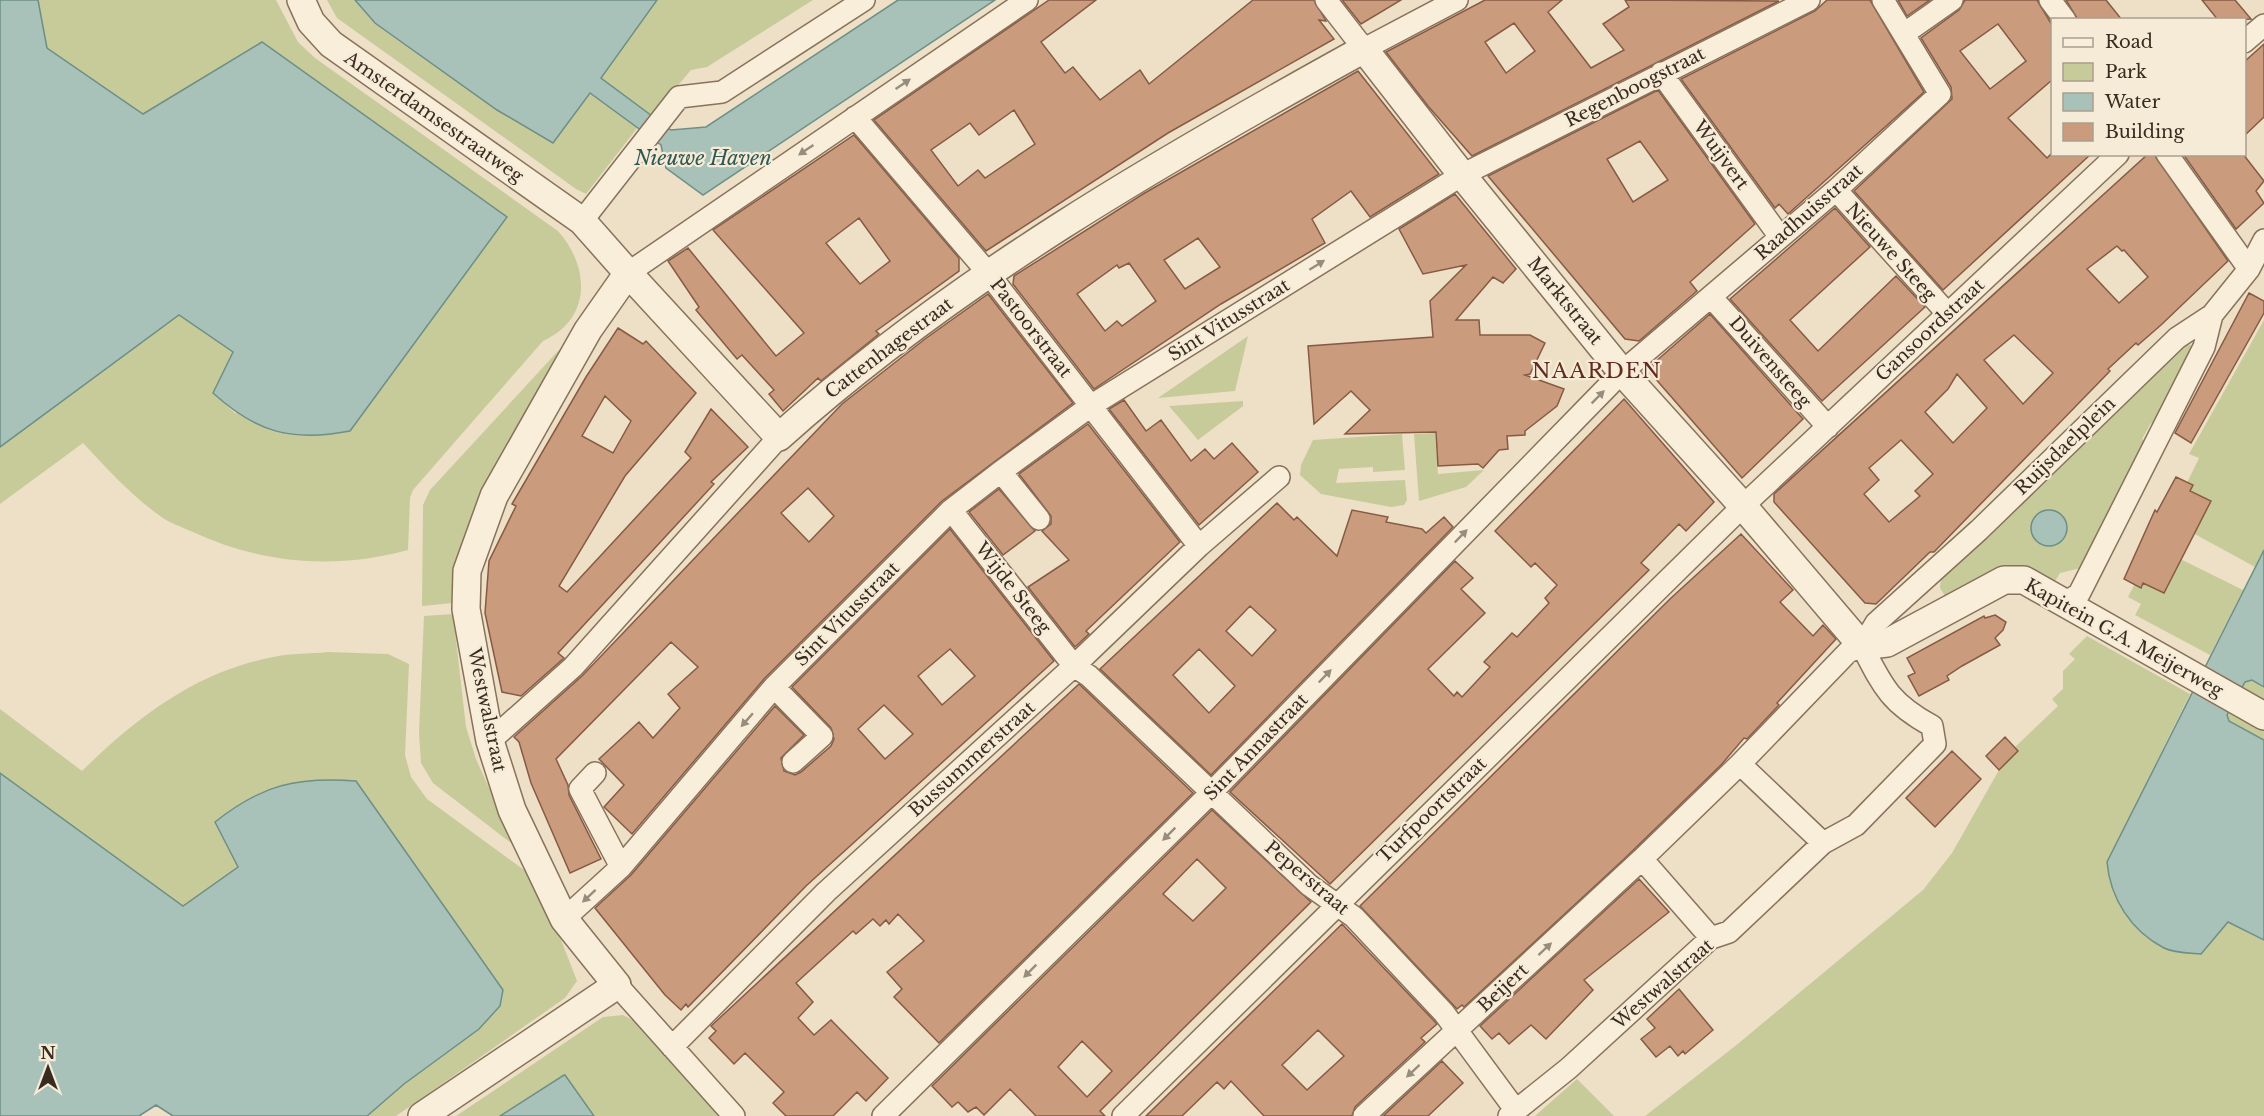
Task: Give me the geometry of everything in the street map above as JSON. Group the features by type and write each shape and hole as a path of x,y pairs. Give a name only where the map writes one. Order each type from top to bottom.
{"street":[{"name":"Amsterdamsestraatweg","path":"301,0 311,22 331,44 582,220 779,437"},
{"path":"582,220 679,97 722,92 864,0"},
{"path":"628,273 1027,0"},
{"name":"Marktstraat","path":"1326,0 1462,175 1622,372 1743,506 1875,644"},
{"path":"1364,49 1457,0"},
{"name":"Regenboogstraat","path":"1462,175 1809,0"},
{"path":"1883,0 1905,33 1952,0"},
{"path":"2050,0 2064,18"},
{"path":"2246,40 2264,25"},
{"name":"Raadhuisstraat","path":"1622,372 1712,298 1836,190 1940,94 1905,33"},
{"name":"Cattenhagestraat","path":"490,741 573,667 779,437 827,394 988,273 1190,146 1364,49"},
{"name":"Wuijvert","path":"1661,73 1780,237"},
{"name":"Pastoorstraat","path":"855,117 988,273 1199,546"},
{"name":"Gansoordstraat","path":"1743,506 2116,156"},
{"path":"2167,156 2249,269"},
{"name":"Sint Vitusstraat","path":"564,919 621,867 774,687 951,510 1092,405 1462,175"},
{"name":"Nieuwe Steeg","path":"1836,190 1947,313"},
{"name":"Ruijsdaelplein","path":"1875,644 1876,623 1922,582 2177,338 2212,315 2249,269 2264,240"},
{"name":"Westwalstraat","path":"628,273 588,330 494,496 467,571 466,609 490,741 512,810 564,919 617,985 734,1116"},
{"name":"Duivensteeg","path":"1712,298 1828,428"},
{"name":"Ruijsdaelplein","path":"2064,603 2079,594 2204,347 2212,315"},
{"name":"Sint Annastraat","path":"883,1116 1211,793 1622,372"},
{"path":"1001,472 1039,519"},
{"name":"Bussummerstraat","path":"672,1047 826,892 1074,666 1199,546 1279,477"},
{"name":"Turfpoortstraat","path":"1123,1116 1743,506"},
{"name":"Wijde Steeg","path":"951,510 1074,666"},
{"name":"Kapitein G.A. Meijerweg","path":"1875,644 1940,614 2004,580 2024,580 2253,710"},
{"path":"1922,582 1940,614"},
{"name":"Westwalstraat","path":"1513,1114 1569,1068 1711,938 1729,932 1823,843 1856,825 1935,744 1932,726 1912,715 1884,689 1875,644"},
{"name":"Beijert","path":"1364,1116 1642,859 1740,764 1848,652 1875,644"},
{"name":"Peperstraat","path":"1074,666 1089,676 1309,885 1354,917 1444,1013 1513,1114"},
{"path":"774,687 822,736 793,762"},
{"path":"1740,764 1823,843"},
{"path":"595,773 580,789 621,867"},
{"path":"1642,859 1711,938"},
{"path":"422,1116 617,985"}],"green space":[{"path":"38,0 276,0 298,42 315,58 558,231 569,245 576,260 581,291 578,306 571,320 543,341 413,490 410,498 408,550 353,560 326,562 272,557 219,543 171,523 149,508 129,491 83,443 0,504 0,447 179,315 234,352 213,393 236,414 262,43 143,115 47,48"},
{"path":"327,0 355,0 375,23 497,109 553,142 590,93 638,127 586,194 337,18"},
{"path":"657,0 813,0 707,67 691,70 652,116 601,78"},
{"path":"2264,320 2264,550 2255,567 2169,520 2199,458 2189,454"},
{"path":"1248,336 1235,391 1158,398"},
{"path":"2186,343 2194,347 2156,425 2151,423 2142,439 2147,442 2081,568 2060,573 2054,583 1947,599 1940,588 1941,578 2182,344"},
{"path":"558,351 562,352 453,603 422,606 423,505 430,490"},
{"path":"1243,401 1243,406 1198,440 1169,406"},
{"path":"1435,433 1438,474 1484,470 1466,487 1419,501 1414,434"},
{"path":"1402,434 1405,470 1373,472 1373,467 1339,469 1336,483 1405,480 1407,500 1404,505 1391,507 1321,494 1300,475 1301,465 1313,440"},
{"path":"2154,546 2243,590 2210,655 2135,615 2141,604 2128,597"},
{"path":"453,614 466,727 476,759 515,846 433,783 421,763 419,733 424,616"},
{"path":"2087,636 2190,694 2107,862 2201,954 2228,921 2264,940 2264,1116 1645,1116 1734,1047 1923,890 1952,853 1999,770 2018,751 2015,747 2058,706 2052,699 2063,689 2063,671 2075,659 2069,654"},
{"path":"328,652 388,654 409,664 405,755 411,777 427,799 531,875 548,906 577,981 565,998 396,1116 367,1116 404,1084 216,822 238,867 183,906 0,773 0,709 82,771 146,715 193,685 245,664 273,657"},
{"path":"2252,680 2264,687 2264,740 2229,720 2227,715 2245,681"},
{"path":"623,1015 644,1026 718,1116 594,1116 564,1075 500,1116 456,1116 603,1017"},
{"path":"1577,1079 1614,1116 1535,1116"}],"water":[{"path":"0,0 38,0 47,48 143,114 262,42 507,217 350,431 310,435 276,431 260,426 229,407 213,393 233,352 179,315 0,447"},
{"name":"Nieuwe Haven","path":"355,0 657,0 601,78 671,130 706,127 898,0 995,0 703,195 666,168 661,145 590,93 553,143 497,110 375,23"},
{"path":"2049,510 2062,515 2067,528 2062,541 2049,546 2036,541 2031,528 2036,515"},
{"path":"2264,550 2264,687 2252,680 2245,682 2227,715 2229,721 2264,740 2264,940 2228,922 2201,954 2172,951 2152,941 2132,923 2118,901 2107,862"},
{"path":"0,773 183,906 238,867 215,822 232,809 265,791 298,782 356,781 503,990 500,1006 479,1029 404,1084 367,1116 173,1116 156,1105 139,1116 0,1116"},
{"path":"564,1075 594,1116 500,1116"}],"building":[{"path":"1049,0 1096,0 1041,42 1065,73 1073,67 1100,100 1140,70 1149,84 1253,0 1314,0 1326,21 1319,20 1334,39 1168,133 986,251 874,120","holes":["1014,110 1035,144 985,178 978,170 958,186 931,150 970,123 979,135"]},
{"path":"1342,0 1401,0 1361,24"},
{"path":"1485,0 1562,0 1548,12 1591,68 1624,50 1603,24 1629,7 1625,0 1779,1 1472,156 1428,106 1386,52","holes":["1514,23 1535,51 1506,73 1485,42"]},
{"path":"1827,0 1870,0 1924,92 1788,214 1779,204 1775,208 1681,79 1815,11"},
{"path":"1898,0 1930,0 1907,16"},
{"path":"1965,0 2037,0 2051,23 2051,81 2008,118 2047,158 2051,154 2051,156 2089,156 1943,290 1854,191 1952,99 1951,87 1921,38 1959,10","holes":["1998,24 2026,61 1990,89 1960,51"]},
{"path":"2066,0 2106,0 2120,18 2077,18"},
{"path":"2202,0 2235,0 2251,19 2246,18 2216,18"},
{"path":"2264,44 2264,117 2246,134 2246,60"},
{"path":"1358,71 1439,174 1370,217 1351,191 1312,219 1325,243 1221,304 1094,389 1013,284 1014,276 1143,194","holes":["1198,238 1220,267 1185,289 1164,260","1129,263 1156,301 1122,326 1117,321 1105,331 1077,294 1117,265 1119,268"]},
{"path":"1658,90 1755,224 1690,282 1697,291 1639,341 1625,339 1488,176","holes":["1640,141 1668,180 1633,202 1607,159"]},
{"path":"854,135 959,258 959,271 876,331 879,334 821,381 818,378 783,411 769,394 774,390 742,355 737,359 696,310 699,307 668,261 688,248 776,356 804,333 713,230","holes":["859,218 890,261 860,284 826,243"]},
{"path":"2146,156 2155,156 2228,261 2161,325 2138,345 2136,343 2108,369 2110,371 1934,552 1930,552 1876,604 1865,603 1774,502 1774,494","holes":["2117,246 2122,251 2124,250 2148,277 2119,303 2087,269","2014,335 2053,373 2023,404 1984,360","1957,374 1987,408 1953,443 1925,412 1948,389","1901,440 1933,474 1915,491 1920,496 1889,522 1864,494 1879,480 1869,468"]},
{"path":"2184,156 2245,156 2264,181 2256,191 2264,203 2236,229"},
{"path":"1455,194 1516,269 1503,283 1493,277 1456,320 1479,320 1480,335 1530,335 1545,343 1530,374 1525,375 1564,389 1557,406 1525,431 1525,435 1507,436 1508,449 1499,450 1483,468 1478,464 1438,466 1436,432 1345,434 1370,410 1351,391 1314,424 1308,346 1433,337 1430,301 1466,265 1423,274 1399,229"},
{"path":"1835,208 1870,247 1790,320 1818,351 1896,276 1925,307 1822,401 1730,299"},
{"path":"2249,293 2264,301 2264,313 2191,443 2175,433"},
{"path":"988,294 1073,403 942,501 764,679 632,834 604,807 624,785 599,759 639,722 653,738 680,708 668,694 698,667 671,642 556,759 568,785 569,795 601,859 570,873 531,783 519,742 514,737 582,676 842,404 925,339","holes":["808,488 834,516 809,542 781,513"]},
{"path":"1710,314 1803,419 1742,478 1647,369"},
{"path":"618,328 643,344 646,341 696,393 625,476 559,586 567,592 691,458 685,452 711,409 748,447 711,482 714,484 558,653 564,658 521,696 502,692 485,613 489,561 516,506 512,504 586,377","holes":["605,396 631,421 613,453 582,436"]},
{"path":"1624,399 1714,502 1686,531 1679,524 1641,563 1649,570 1330,884 1230,792 1455,561 1473,578 1461,589 1485,613 1428,669 1454,696 1457,692 1462,697 1490,667 1484,662 1512,633 1517,637 1549,603 1545,598 1557,585 1535,563 1531,567 1495,531"},
{"path":"1124,400 1146,431 1161,420 1191,461 1205,449 1214,459 1232,443 1258,472 1199,525 1109,409"},
{"path":"1088,424 1180,542 1086,631 1089,634 1075,647 1028,587 1069,560 1042,531 1051,524 1051,516 1019,474"},
{"path":"2176,477 2193,485 2190,491 2211,501 2164,593 2143,583 2141,588 2124,579 2155,510 2157,512"},
{"path":"999,489 1035,531 1003,555 969,512"},
{"path":"1277,503 1294,520 1297,517 1337,556 1352,510 1388,517 1386,522 1422,529 1426,533 1444,517 1453,527 1211,775 1100,669","holes":["1250,606 1276,630 1252,656 1226,631","1199,649 1235,686 1209,713 1173,675"]},
{"path":"950,529 1054,661 806,886 688,1007 686,1004 681,1010 665,995 595,908 631,875 775,706 804,735 781,758 784,771 795,775 801,772 831,746 834,739 831,728 792,687","holes":["950,649 975,676 942,705 918,676","884,705 913,734 885,759 858,729"]},
{"path":"1741,534 1793,590 1780,602 1813,636 1823,625 1836,639 1777,703 1779,705 1747,739 1744,738 1721,765 1623,860 1464,1007 1462,1005 1457,1009 1360,906 1671,598"},
{"path":"1995,615 2006,622 2003,630 1995,638 2000,645 1962,666 1947,676 1949,680 1919,696 1908,676 1915,673 1907,658 1984,616 1985,618"},
{"path":"1079,684 1193,793 939,1043 894,997 902,989 887,972 924,941 898,914 889,924 886,920 880,926 873,919 856,934 853,931 796,983 813,1002 798,1018 814,1035 831,1020 888,1078 866,1101 857,1092 833,1116 786,1116 773,1103 784,1092 745,1053 734,1064 709,1038 716,1031 711,1026"},
{"path":"2005,737 2018,751 1999,770 1986,756"},
{"path":"1952,751 1981,779 1935,827 1906,798"},
{"path":"1212,810 1311,902 1100,1111 1105,1116 1036,1116 1010,1089 984,1115 976,1107 968,1112 958,1102 952,1107 932,1086","holes":["1197,859 1226,888 1193,921 1163,894","1082,1041 1112,1071 1087,1097 1058,1067"]},
{"path":"1639,879 1669,912 1584,980 1593,990 1546,1039 1531,1025 1509,1044 1499,1033 1492,1039 1480,1026"},
{"path":"1342,924 1437,1024 1421,1038 1425,1042 1355,1107 1352,1116 1264,1116 1231,1081 1224,1089 1217,1082 1182,1116 1146,1116","holes":["1318,1030 1344,1056 1307,1090 1282,1065"]},
{"path":"1679,989 1713,1030 1685,1054 1683,1051 1678,1056 1670,1046 1656,1057 1641,1039 1655,1028 1647,1019"},
{"path":"1442,1061 1463,1083 1428,1116 1383,1116"}],"district":[{"name":"NAARDEN","path":"1597,371"}]}
